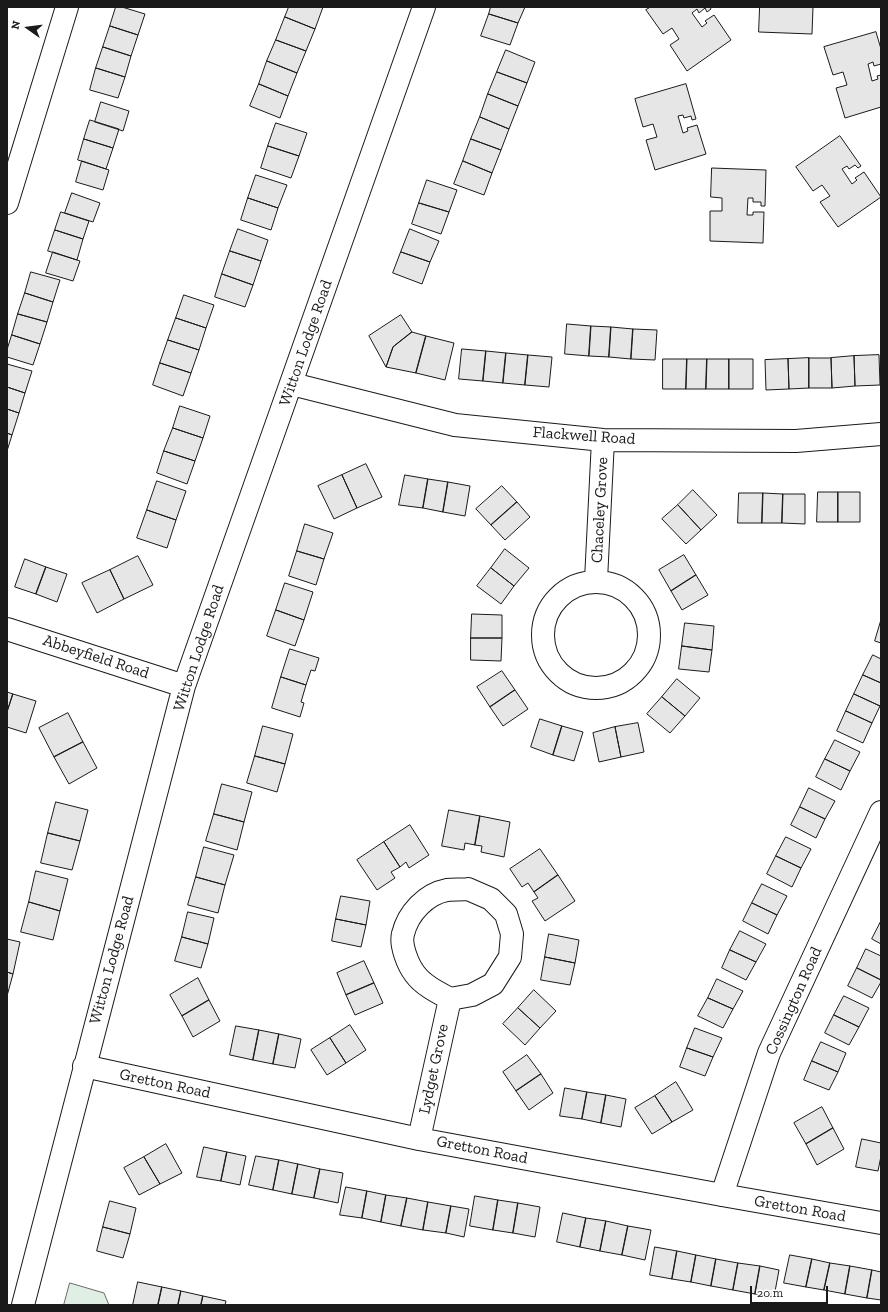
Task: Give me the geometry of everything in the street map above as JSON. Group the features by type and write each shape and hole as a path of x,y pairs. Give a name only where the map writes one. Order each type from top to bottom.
{"street":[{"path":"7,203 67,7"},
{"name":"Witton Lodge Road","path":"23,1305 184,686 424,7"},
{"name":"Flackwell Road","path":"292,384 455,425 603,440 796,441 881,434"},
{"name":"Chaceley Grove","path":"596,580 603,440"},
{"name":"Chaceley Grove","path":"596,580 613,584 630,593 642,608 649,629 648,648 642,662 630,676 613,685 602,688 584,687 567,680 559,673 548,658 543,639 545,620 558,598 572,587 596,580"},
{"name":"Abbeyfield Road","path":"7,629 184,686"},
{"name":"Cossington Road","path":"722,1195 769,1054 881,812"},
{"path":"446,890 468,890 491,900 506,914 512,934 510,957 493,984 472,995 450,999 429,988 415,974 405,957 403,934 414,910 428,898 446,890"},
{"name":"Lydget Grove","path":"419,1139 450,999"},
{"name":"Gretton Road","path":"84,1066 419,1139 881,1223"}],"green space":[{"path":"70,1283 104,1293 109,1305 64,1305"}],"building":[{"path":"116,7 122,7 145,14 138,35 110,26"},
{"path":"289,7 323,7 315,29 285,17"},
{"path":"491,7 525,7 518,23 489,14"},
{"path":"651,7 710,7 711,9 707,12 705,8 699,13 697,9 692,13 702,27 707,23 705,21 714,15 731,40 687,71 670,45 679,39 672,28 663,34 646,10"},
{"path":"760,7 813,7 812,34 759,32"},
{"path":"489,14 518,23 510,45 481,36"},
{"path":"285,17 315,29 306,51 276,40"},
{"path":"110,26 138,35 131,56 103,47"},
{"path":"876,32 881,49 881,64 874,66 873,62 868,64 872,81 878,79 877,76 881,75 881,107 845,118 836,88 847,85 843,72 833,75 824,47"},
{"path":"276,40 306,51 297,73 267,61"},
{"path":"103,47 131,56 125,77 96,68"},
{"path":"506,50 535,62 527,83 497,72"},
{"path":"267,61 297,73 288,96 259,84"},
{"path":"96,68 125,77 118,98 90,90"},
{"path":"497,72 527,83 518,106 488,94"},
{"path":"259,84 288,96 280,118 250,106"},
{"path":"686,84 696,119 692,120 691,116 684,118 683,115 678,116 683,133 688,131 687,128 697,125 706,154 655,170 646,140 657,137 653,124 643,127 635,99"},
{"path":"488,94 518,106 509,129 480,117"},
{"path":"101,102 129,111 123,131 95,122"},
{"path":"480,117 509,129 501,150 471,139"},
{"path":"90,120 119,129 113,148 84,139"},
{"path":"276,123 307,133 299,156 268,146"},
{"path":"840,136 861,166 858,168 855,165 849,169 847,166 842,169 852,184 857,180 855,178 864,172 881,197 838,227 820,202 830,196 822,185 813,191 796,167"},
{"path":"84,139 113,148 106,169 78,160"},
{"path":"471,139 501,150 492,173 463,161"},
{"path":"268,146 299,156 291,178 261,168"},
{"path":"82,161 109,170 103,190 76,182"},
{"path":"463,161 492,173 484,195 454,184"},
{"path":"712,168 766,170 765,206 761,206 761,202 753,202 753,198 748,198 747,215 753,215 753,212 764,212 763,243 710,241 710,211 722,211 722,198 711,197"},
{"path":"256,175 287,185 278,208 248,198"},
{"path":"427,180 457,190 449,212 419,203"},
{"path":"72,193 100,203 93,222 65,213"},
{"path":"248,198 278,208 271,230 241,220"},
{"path":"419,203 449,212 441,234 412,224"},
{"path":"61,212 89,221 83,239 55,230"},
{"path":"238,229 268,240 261,261 230,251"},
{"path":"410,229 439,241 430,262 401,252"},
{"path":"55,230 83,239 77,260 48,251"},
{"path":"230,251 261,261 253,285 222,274"},
{"path":"53,252 80,261 73,281 46,273"},
{"path":"401,252 430,262 422,284 393,273"},
{"path":"31,272 60,280 53,302 25,293"},
{"path":"222,274 253,285 245,307 215,297"},
{"path":"25,293 53,302 47,322 18,314"},
{"path":"184,295 214,305 206,328 176,318"},
{"path":"18,314 47,322 40,344 12,335"},
{"path":"401,315 412,332 393,347 386,367 369,336"},
{"path":"176,318 206,328 199,350 168,340"},
{"path":"567,324 591,326 589,356 565,354"},
{"path":"591,326 611,327 609,357 589,356"},
{"path":"611,327 633,329 631,359 609,357"},
{"path":"633,329 657,330 655,360 631,359"},
{"path":"412,332 426,336 416,373 386,367 393,347"},
{"path":"12,335 40,344 33,365 7,357 7,350"},
{"path":"426,336 454,343 445,380 416,373"},
{"path":"168,340 199,350 191,373 160,363"},
{"path":"462,349 486,351 483,381 459,379"},
{"path":"486,351 506,353 503,383 483,381"},
{"path":"506,353 528,355 525,385 503,383"},
{"path":"528,355 552,357 549,387 525,385"},
{"path":"879,355 880,385 855,386 854,356"},
{"path":"854,356 855,386 832,388 831,358"},
{"path":"809,358 831,358 832,388 809,388"},
{"path":"809,358 809,388 789,389 788,359"},
{"path":"663,359 687,359 686,389 663,389"},
{"path":"687,359 707,359 706,389 686,389"},
{"path":"707,359 729,359 729,389 706,389"},
{"path":"729,359 753,359 753,389 729,389"},
{"path":"788,359 789,389 766,390 765,360"},
{"path":"160,363 191,373 183,396 153,385"},
{"path":"7,364 32,371 25,393 7,387"},
{"path":"7,387 25,393 19,413 7,409"},
{"path":"180,406 210,416 203,438 173,428"},
{"path":"7,409 19,413 12,435 7,433"},
{"path":"173,428 203,438 195,461 164,451"},
{"path":"7,433 12,435 7,451"},
{"path":"164,451 195,461 187,484 157,473"},
{"path":"366,464 382,497 357,508 342,475"},
{"path":"342,475 357,508 334,519 318,486"},
{"path":"405,475 428,479 423,508 399,505"},
{"path":"428,479 448,482 443,512 423,508"},
{"path":"157,481 186,491 176,520 147,510"},
{"path":"448,482 470,486 465,516 443,512"},
{"path":"502,486 517,502 491,525 476,509"},
{"path":"693,490 717,515 701,530 678,505"},
{"path":"818,492 838,492 838,522 817,522"},
{"path":"838,492 860,492 860,522 838,522"},
{"path":"739,493 763,493 762,523 738,523"},
{"path":"763,493 783,494 782,523 762,523"},
{"path":"783,494 805,494 805,524 782,523"},
{"path":"517,502 530,517 505,540 491,525"},
{"path":"678,505 701,530 686,544 662,519"},
{"path":"147,510 176,520 167,548 137,538"},
{"path":"305,524 333,533 324,559 297,551"},
{"path":"505,549 529,568 514,586 491,568"},
{"path":"297,551 324,559 316,585 289,576"},
{"path":"684,555 696,575 671,591 659,570"},
{"path":"138,556 153,585 124,599 110,570"},
{"path":"25,559 46,567 36,594 15,587"},
{"path":"46,567 67,574 57,602 36,594"},
{"path":"491,568 514,586 501,604 477,586"},
{"path":"110,570 124,599 97,613 82,583"},
{"path":"696,575 708,595 682,610 671,591"},
{"path":"285,583 313,592 304,620 276,610"},
{"path":"276,610 304,620 295,646 267,636"},
{"path":"472,614 502,615 502,638 471,638"},
{"path":"881,620 881,643 875,641"},
{"path":"685,623 714,626 712,650 682,646"},
{"path":"471,638 502,638 501,661 471,660"},
{"path":"682,646 712,650 709,672 679,669"},
{"path":"290,649 319,658 315,671 311,670 306,685 281,677"},
{"path":"873,655 881,659 881,683 863,675"},
{"path":"502,671 515,690 490,707 477,687"},
{"path":"863,675 881,683 880,706 854,694"},
{"path":"281,677 306,685 301,702 304,703 300,717 272,708"},
{"path":"677,679 700,698 685,716 662,697"},
{"path":"515,690 528,709 503,726 490,707"},
{"path":"7,692 13,694 7,712"},
{"path":"13,694 36,701 26,733 7,727 7,712"},
{"path":"854,694 880,706 872,723 846,711"},
{"path":"662,697 685,716 670,733 647,714"},
{"path":"846,711 872,723 863,743 837,731"},
{"path":"68,713 83,742 54,757 39,728"},
{"path":"540,719 562,726 553,755 531,747"},
{"path":"638,723 644,752 621,757 615,727"},
{"path":"263,726 293,734 285,764 255,756"},
{"path":"562,726 583,732 574,761 553,755"},
{"path":"615,727 621,757 599,762 593,733"},
{"path":"835,740 860,752 850,771 825,759"},
{"path":"83,742 97,768 69,784 54,757"},
{"path":"255,756 285,764 277,792 247,783"},
{"path":"825,759 850,771 841,790 816,777"},
{"path":"222,784 252,792 244,822 214,814"},
{"path":"809,788 835,801 825,819 800,807"},
{"path":"56,802 88,810 80,841 48,833"},
{"path":"800,807 825,819 816,838 791,825"},
{"path":"449,810 480,816 475,845 465,843 464,850 442,846"},
{"path":"214,814 244,822 237,850 206,841"},
{"path":"480,816 510,822 504,857 481,852 482,846 475,845"},
{"path":"410,825 429,855 409,868 406,862 400,867 384,842"},
{"path":"48,833 80,841 72,870 41,863"},
{"path":"786,837 811,849 801,868 776,856"},
{"path":"384,842 400,867 391,872 395,878 377,890 357,860"},
{"path":"204,847 234,855 225,885 196,877"},
{"path":"540,849 558,875 534,892 528,883 522,887 510,869"},
{"path":"776,856 801,868 792,887 767,874"},
{"path":"36,871 68,879 60,911 29,902"},
{"path":"558,875 575,901 545,921 532,901 538,898 534,892"},
{"path":"196,877 225,885 218,913 188,905"},
{"path":"762,884 787,896 777,915 752,903"},
{"path":"341,896 370,901 366,925 336,919"},
{"path":"29,902 60,911 53,940 21,932"},
{"path":"752,903 777,915 768,934 743,921"},
{"path":"188,912 214,918 208,944 182,937"},
{"path":"336,919 366,925 361,947 332,941"},
{"path":"881,921 881,944 872,939"},
{"path":"740,931 766,944 756,962 730,950"},
{"path":"549,934 579,940 575,963 545,957"},
{"path":"182,937 208,944 201,968 175,961"},
{"path":"7,939 20,942 13,974 7,972"},
{"path":"866,949 881,956 881,980 857,968"},
{"path":"730,950 756,962 746,980 722,968"},
{"path":"545,957 575,963 570,985 541,980"},
{"path":"364,961 374,983 346,995 337,973"},
{"path":"857,968 881,980 872,998 848,986"},
{"path":"7,972 13,974 7,996"},
{"path":"198,978 209,1000 182,1016 170,995"},
{"path":"717,979 743,991 733,1009 708,998"},
{"path":"374,983 383,1003 355,1015 346,995"},
{"path":"534,990 556,1011 540,1028 518,1008"},
{"path":"844,996 869,1008 859,1027 834,1015"},
{"path":"708,998 733,1009 723,1028 698,1016"},
{"path":"209,1000 220,1021 193,1037 182,1016"},
{"path":"518,1008 540,1028 525,1045 503,1024"},
{"path":"834,1015 859,1027 849,1045 825,1033"},
{"path":"350,1025 366,1050 346,1063 330,1038"},
{"path":"236,1026 259,1030 253,1060 230,1055"},
{"path":"695,1028 722,1038 713,1057 687,1048"},
{"path":"259,1030 279,1034 273,1064 253,1060"},
{"path":"279,1034 301,1039 295,1068 273,1064"},
{"path":"330,1038 346,1063 327,1075 311,1050"},
{"path":"821,1042 846,1053 838,1072 812,1061"},
{"path":"687,1048 713,1057 705,1076 680,1067"},
{"path":"527,1055 541,1074 516,1091 503,1072"},
{"path":"812,1061 838,1072 829,1090 804,1080"},
{"path":"541,1074 553,1093 529,1110 516,1091"},
{"path":"676,1082 693,1110 672,1122 655,1096"},
{"path":"565,1088 587,1092 582,1119 560,1116"},
{"path":"587,1092 606,1095 601,1123 582,1119"},
{"path":"606,1095 626,1099 621,1127 601,1123"},
{"path":"655,1096 672,1122 652,1134 635,1108"},
{"path":"822,1107 833,1128 806,1144 794,1123"},
{"path":"833,1128 844,1149 817,1165 806,1144"},
{"path":"862,1139 881,1143 881,1156 878,1171 856,1167"},
{"path":"166,1144 182,1173 160,1184 144,1157"},
{"path":"204,1147 227,1152 221,1181 197,1177"},
{"path":"227,1152 246,1156 240,1185 221,1181"},
{"path":"256,1156 279,1160 273,1190 249,1185"},
{"path":"144,1157 160,1184 139,1195 124,1168"},
{"path":"279,1160 298,1164 292,1194 273,1190"},
{"path":"298,1164 320,1169 314,1198 292,1194"},
{"path":"320,1169 343,1173 338,1203 314,1198"},
{"path":"346,1187 367,1191 362,1218 340,1215"},
{"path":"367,1191 386,1195 381,1222 362,1218"},
{"path":"386,1195 407,1198 401,1226 381,1222"},
{"path":"475,1196 498,1200 493,1230 470,1226"},
{"path":"407,1198 428,1202 423,1230 401,1226"},
{"path":"498,1200 518,1203 513,1233 493,1230"},
{"path":"110,1201 136,1208 130,1234 103,1227"},
{"path":"428,1202 451,1206 446,1233 423,1230"},
{"path":"518,1203 540,1207 535,1237 513,1233"},
{"path":"451,1206 469,1209 464,1237 446,1233"},
{"path":"563,1213 586,1218 580,1247 557,1242"},
{"path":"586,1218 606,1221 600,1251 580,1247"},
{"path":"606,1221 628,1226 622,1255 600,1251"},
{"path":"628,1226 651,1230 645,1260 622,1255"},
{"path":"103,1227 130,1234 123,1258 97,1251"},
{"path":"655,1247 677,1251 672,1279 650,1275"},
{"path":"677,1251 696,1255 691,1282 672,1279"},
{"path":"696,1255 716,1259 711,1286 691,1282"},
{"path":"790,1255 812,1259 806,1287 784,1283"},
{"path":"716,1259 738,1263 733,1290 711,1286"},
{"path":"812,1259 830,1263 824,1290 806,1287"},
{"path":"738,1263 760,1266 755,1294 733,1290"},
{"path":"830,1263 850,1266 845,1294 824,1290"},
{"path":"760,1266 779,1270 774,1297 755,1294"},
{"path":"850,1266 872,1270 867,1298 845,1294"},
{"path":"872,1270 881,1272 881,1300 867,1298"},
{"path":"138,1282 162,1287 158,1305 133,1305"},
{"path":"162,1287 181,1291 178,1305 158,1305"},
{"path":"181,1291 203,1296 201,1305 178,1305"},
{"path":"203,1296 226,1301 225,1305 201,1305"}]}
